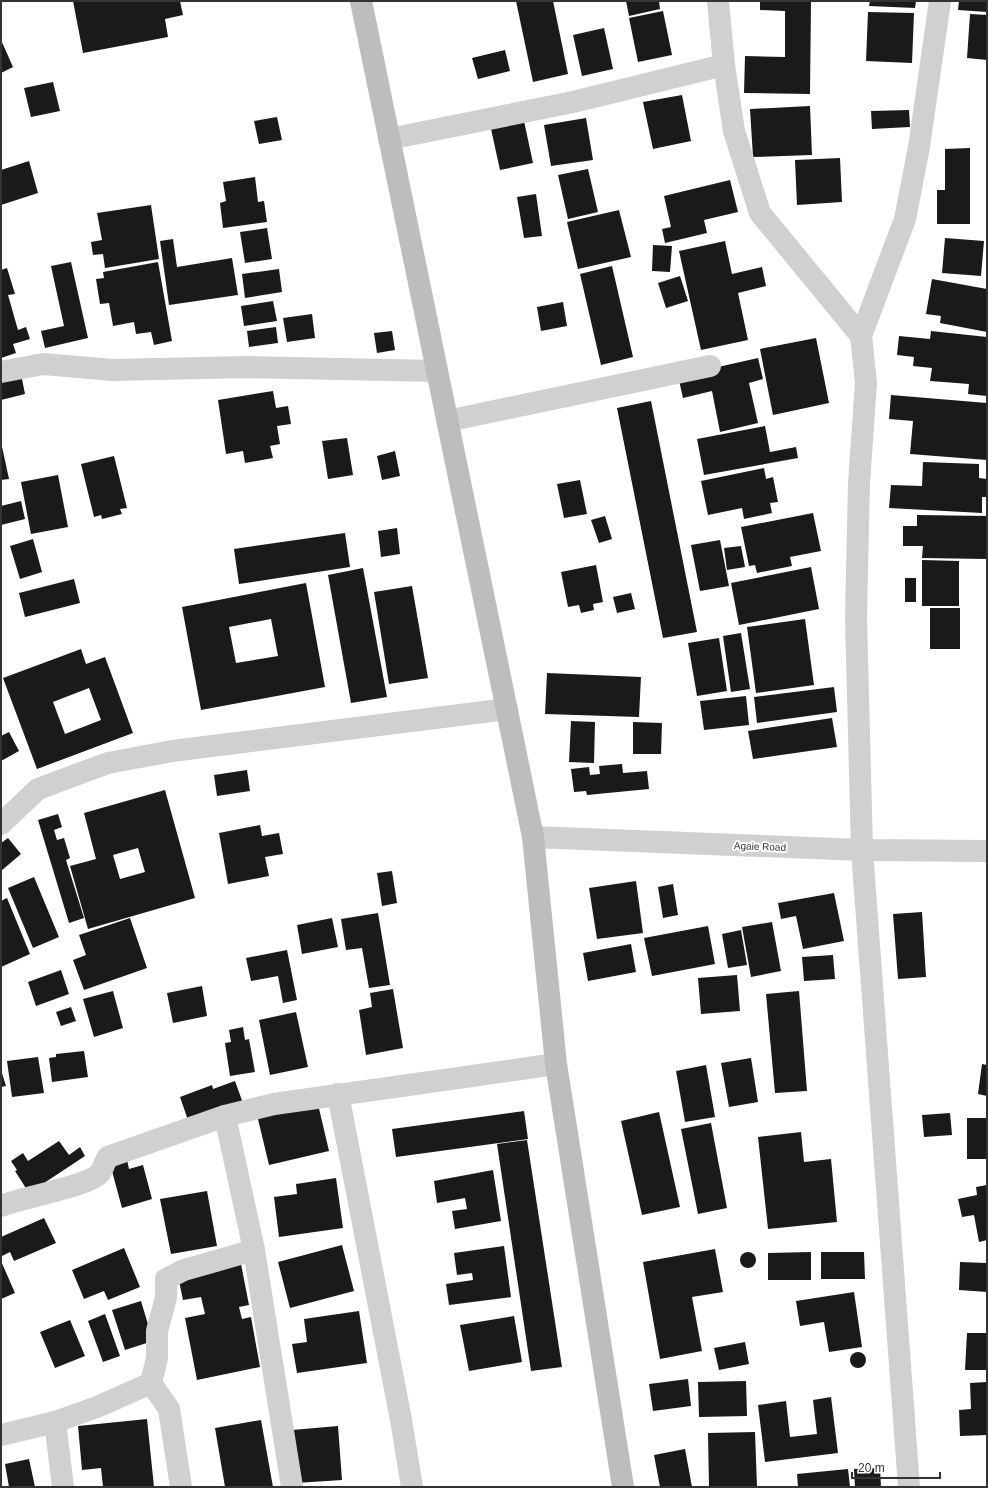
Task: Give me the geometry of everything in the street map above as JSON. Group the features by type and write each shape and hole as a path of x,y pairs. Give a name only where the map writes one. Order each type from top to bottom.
{"street":[{"path":"361,1 533,837 556,1064 623,1487"},
{"path":"718,1 724,65 734,131 760,213 861,336"},
{"path":"909,1487 862,850 856,618 859,483 866,383 861,336 905,219 919,147 940,1"},
{"path":"389,139 574,102 724,65"},
{"path":"1,372 43,364 113,370 247,367 437,371"},
{"path":"447,421 710,366"},
{"path":"1,824 38,789 108,763 172,751 507,709"},
{"name":"Agaie Road","path":"533,837 862,850 987,851"},
{"path":"1,1206 14,1201 82,1183 100,1173 108,1156 225,1116 274,1104 556,1064"},
{"path":"338,1094 401,1420 412,1487"},
{"path":"225,1116 254,1250 292,1487"},
{"path":"181,1487 169,1410 151,1383 157,1358 157,1331 166,1298 166,1279 184,1270 254,1250"},
{"path":"1,1435 55,1422 110,1402 151,1383"},
{"path":"55,1422 63,1487"}],"building":[{"path":"73,1 180,1 183,15 165,19 168,37 83,53"},
{"path":"516,1 553,1 568,74 533,82"},
{"path":"626,1 659,1 660,9 629,16"},
{"path":"760,1 811,1 810,94 744,93 745,56 785,57 785,11 760,10"},
{"path":"870,1 916,1 915,8 869,6"},
{"path":"959,1 987,1 987,12 958,10"},
{"path":"663,11 672,55 638,62 629,18"},
{"path":"868,12 914,13 912,63 866,61"},
{"path":"970,14 987,15 987,60 967,58"},
{"path":"604,28 613,69 582,76 573,35"},
{"path":"1,40 13,67 1,73"},
{"path":"505,50 510,71 478,79 472,58"},
{"path":"53,82 60,111 31,117 24,88"},
{"path":"682,95 691,141 653,149 643,102"},
{"path":"810,106 812,155 753,157 750,109"},
{"path":"909,110 910,127 872,129 871,111"},
{"path":"277,117 282,140 259,144 254,121"},
{"path":"586,118 593,160 551,166 544,125"},
{"path":"524,121 533,163 500,170 491,129"},
{"path":"970,148 970,224 937,224 937,190 945,190 945,149"},
{"path":"840,158 842,202 797,205 795,160"},
{"path":"29,161 38,193 1,205 1,170"},
{"path":"588,169 598,212 568,219 558,175"},
{"path":"255,177 258,202 264,201 267,222 223,228 220,203 226,201 223,182"},
{"path":"730,180 738,212 704,220 707,233 665,243 662,229 671,227 664,196"},
{"path":"536,194 542,236 524,238 517,197"},
{"path":"151,205 159,259 105,268 103,254 93,255 91,242 102,240 97,213"},
{"path":"619,210 631,257 578,269 567,222"},
{"path":"267,228 272,259 245,263 240,232"},
{"path":"945,238 984,241 981,276 942,273"},
{"path":"173,239 177,267 232,258 238,295 169,305 160,241"},
{"path":"725,241 732,274 762,267 766,286 738,293 748,340 701,350 679,251"},
{"path":"653,245 672,246 670,272 652,271"},
{"path":"71,262 88,338 45,348 41,331 64,326 51,266"},
{"path":"158,262 172,341 154,345 151,332 136,334 134,322 113,326 109,303 100,304 96,279 104,278 103,272"},
{"path":"612,266 633,357 601,365 580,274"},
{"path":"7,268 15,294 8,295 18,330 26,327 30,339 13,344 16,353 1,358 1,270"},
{"path":"279,269 282,292 245,298 242,274"},
{"path":"680,276 688,301 666,308 658,283"},
{"path":"932,279 987,289 987,332 940,323 941,316 926,314"},
{"path":"273,301 277,321 244,326 241,306"},
{"path":"563,302 567,326 541,331 537,307"},
{"path":"312,314 315,338 287,342 283,318"},
{"path":"276,327 278,343 249,347 247,331"},
{"path":"392,331 395,350 377,353 374,333"},
{"path":"931,331 987,337 987,396 968,394 969,384 930,381 932,368 913,366 914,357 897,355 899,336 930,339"},
{"path":"816,338 829,403 773,415 760,349"},
{"path":"758,358 763,379 749,383 758,423 720,432 712,391 683,398 678,376"},
{"path":"21,374 25,394 1,400 1,379"},
{"path":"273,391 276,408 288,406 291,424 277,426 280,444 270,446 273,458 245,463 243,451 226,454 218,400"},
{"path":"891,395 987,403 987,460 910,454 913,421 889,419"},
{"path":"651,401 697,632 663,638 617,408"},
{"path":"765,426 770,452 796,447 798,458 704,475 697,439"},
{"path":"347,438 353,475 328,479 322,441"},
{"path":"1,442 9,479 1,480"},
{"path":"395,451 400,476 382,480 377,456"},
{"path":"114,456 127,508 120,509 122,514 102,519 101,515 94,517 81,464"},
{"path":"923,462 979,464 979,478 987,479 987,497 982,497 982,513 889,508 891,485 922,486"},
{"path":"764,468 766,479 773,477 778,502 770,503 772,513 744,519 742,508 708,515 701,481"},
{"path":"58,475 68,527 31,534 21,482"},
{"path":"580,480 587,514 564,518 557,484"},
{"path":"21,501 25,519 1,525 1,506"},
{"path":"813,513 821,551 790,557 792,566 757,573 755,565 749,566 741,527"},
{"path":"917,515 987,516 987,559 922,558 923,546 903,546 903,526 917,526"},
{"path":"605,516 612,539 599,543 591,520"},
{"path":"397,528 400,554 381,557 378,531"},
{"path":"345,533 350,567 239,584 234,549"},
{"path":"33,539 42,572 20,579 10,546"},
{"path":"720,540 729,586 700,591 691,545"},
{"path":"741,546 745,567 727,570 724,548"},
{"path":"922,560 959,561 959,606 922,606"},
{"path":"596,565 603,602 593,604 594,610 581,613 579,605 568,607 561,572"},
{"path":"811,567 819,609 739,625 731,583"},
{"path":"363,568 387,697 351,703 328,575"},
{"path":"905,578 916,578 916,602 905,602"},
{"path":"74,579 80,603 25,617 19,593"},
{"path":"306,583 325,687 201,710 182,607","holes":["271,619 278,656 236,663 229,627"]},
{"path":"412,586 428,678 389,684 374,592"},
{"path":"631,593 635,609 617,613 613,597"},
{"path":"930,608 960,608 960,649 930,649"},
{"path":"805,619 814,685 756,693 747,627"},
{"path":"741,633 750,689 731,692 723,636"},
{"path":"719,638 727,691 697,696 688,643"},
{"path":"81,649 86,664 105,657 133,733 37,769 3,678","holes":["89,688 101,720 65,734 53,702"]},
{"path":"547,673 641,677 639,717 545,714"},
{"path":"834,687 837,712 757,723 754,697"},
{"path":"746,696 749,725 704,730 700,701"},
{"path":"832,718 837,747 753,759 748,731"},
{"path":"571,721 595,722 594,763 569,762"},
{"path":"633,722 662,723 661,754 633,754"},
{"path":"9,732 19,751 1,761 1,736"},
{"path":"622,764 623,773 647,771 649,789 587,795 586,791 574,792 571,769 589,767 590,775 600,774 599,766"},
{"path":"247,770 250,791 217,796 214,775"},
{"path":"165,790 195,898 88,929 70,866 96,859 84,813","holes":["138,848 145,872 120,879 113,855"]},
{"path":"58,814 62,827 54,830 57,840 64,838 70,858 66,860 84,918 69,923 38,820"},
{"path":"260,825 262,836 279,833 283,854 265,857 269,876 228,884 219,833"},
{"path":"8,838 21,854 1,871 1,843"},
{"path":"392,871 397,903 382,906 377,873"},
{"path":"34,877 59,937 33,948 8,888"},
{"path":"636,881 643,933 597,939 589,888"},
{"path":"673,884 678,915 663,918 658,887"},
{"path":"834,893 844,941 803,949 796,916 781,919 778,903"},
{"path":"7,898 30,954 1,967 1,901"},
{"path":"922,912 926,977 898,979 893,914"},
{"path":"378,913 390,985 369,988 362,948 346,950 341,919"},
{"path":"130,918 147,968 84,990 73,960 86,955 79,935"},
{"path":"332,918 338,947 302,954 297,925"},
{"path":"772,922 781,971 751,977 742,927"},
{"path":"708,926 715,964 652,976 644,938"},
{"path":"741,930 747,965 728,968 722,934"},
{"path":"631,944 636,972 588,981 583,953"},
{"path":"287,950 297,1000 283,1003 278,976 251,981 246,958"},
{"path":"833,955 835,979 804,981 802,957"},
{"path":"61,970 69,994 36,1006 28,982"},
{"path":"737,975 740,1011 701,1014 698,978"},
{"path":"202,986 207,1016 173,1023 167,993"},
{"path":"393,989 403,1048 366,1055 359,1010 372,1007 370,993"},
{"path":"113,991 123,1028 94,1037 83,999"},
{"path":"799,991 807,1091 775,1093 766,994"},
{"path":"71,1007 76,1021 61,1026 56,1012"},
{"path":"296,1012 308,1067 270,1075 259,1020"},
{"path":"243,1027 245,1040 249,1039 255,1072 230,1076 225,1043 231,1042 229,1030"},
{"path":"84,1051 88,1077 52,1082 49,1058 56,1057 56,1054"},
{"path":"38,1057 44,1093 12,1097 7,1061"},
{"path":"751,1058 758,1102 729,1107 721,1063"},
{"path":"982,1064 987,1065 987,1096 978,1094"},
{"path":"706,1065 715,1117 685,1122 676,1071"},
{"path":"1,1070 6,1086 1,1087"},
{"path":"235,1081 244,1106 190,1126 180,1097 212,1085 213,1089"},
{"path":"317,1100 329,1151 269,1165 257,1115"},
{"path":"524,1111 528,1139 396,1157 392,1129"},
{"path":"659,1112 680,1207 642,1215 621,1121"},
{"path":"950,1113 952,1135 924,1137 922,1115"},
{"path":"967,1118 987,1118 987,1159 967,1159"},
{"path":"711,1123 727,1208 698,1214 681,1129"},
{"path":"801,1132 804,1162 831,1159 837,1222 768,1229 758,1137"},
{"path":"527,1140 562,1367 531,1371 497,1144"},
{"path":"59,1141 69,1155 80,1147 85,1156 29,1193 15,1171 17,1170 11,1161 23,1153 28,1161"},
{"path":"126,1155 129,1169 143,1165 152,1199 122,1208 109,1160"},
{"path":"493,1170 501,1221 455,1229 452,1211 467,1209 465,1198 437,1203 434,1181"},
{"path":"336,1178 343,1228 279,1237 274,1197 297,1194 296,1184"},
{"path":"987,1185 987,1240 979,1242 974,1215 962,1217 958,1199 977,1195 976,1187"},
{"path":"207,1191 217,1246 171,1254 160,1199"},
{"path":"44,1218 56,1243 14,1261 10,1252 2,1256 1,1237"},
{"path":"342,1245 354,1291 290,1308 278,1262"},
{"path":"504,1246 511,1297 449,1305 446,1284 473,1280 472,1273 457,1275 454,1253"},
{"path":"124,1248 140,1287 108,1300 104,1291 84,1299 72,1270"},
{"path":"715,1249 723,1292 692,1297 702,1351 660,1359 643,1262"},
{"path":"748,1252 755,1257 756,1260 751,1267 748,1268 741,1263 740,1260 745,1253"},
{"path":"811,1252 811,1280 768,1280 768,1253"},
{"path":"821,1252 864,1252 865,1279 821,1279"},
{"path":"1,1261 15,1293 1,1299"},
{"path":"960,1262 987,1263 987,1292 959,1290"},
{"path":"241,1264 249,1305 239,1307 242,1319 251,1317 260,1367 197,1380 185,1318 205,1314 201,1297 183,1300 178,1276"},
{"path":"854,1292 862,1347 829,1352 824,1322 800,1326 796,1301"},
{"path":"141,1301 153,1341 125,1350 112,1310"},
{"path":"359,1311 367,1363 297,1373 292,1344 307,1342 304,1319"},
{"path":"105,1314 120,1356 103,1362 88,1321"},
{"path":"514,1316 522,1362 469,1371 460,1325"},
{"path":"70,1320 85,1356 55,1368 40,1332"},
{"path":"967,1333 987,1333 987,1370 965,1370"},
{"path":"745,1342 749,1364 719,1370 714,1348"},
{"path":"858,1352 865,1357 866,1360 861,1367 858,1368 851,1363 850,1360 855,1353"},
{"path":"688,1379 691,1406 653,1411 649,1384"},
{"path":"746,1381 747,1416 699,1417 698,1382"},
{"path":"987,1382 987,1435 960,1436 959,1410 971,1409 970,1383"},
{"path":"831,1397 838,1453 765,1462 758,1405 786,1401 790,1437 817,1434 813,1400"},
{"path":"147,1419 154,1487 103,1487 101,1468 82,1470 78,1426"},
{"path":"261,1420 273,1487 225,1487 215,1428"},
{"path":"338,1426 342,1480 296,1483 292,1430"},
{"path":"755,1432 757,1487 709,1487 708,1433"},
{"path":"685,1449 692,1487 660,1487 654,1455"},
{"path":"29,1459 35,1487 9,1487 5,1464"},
{"path":"880,1468 881,1487 855,1487 854,1469"},
{"path":"848,1469 850,1487 798,1487 797,1474"}]}
